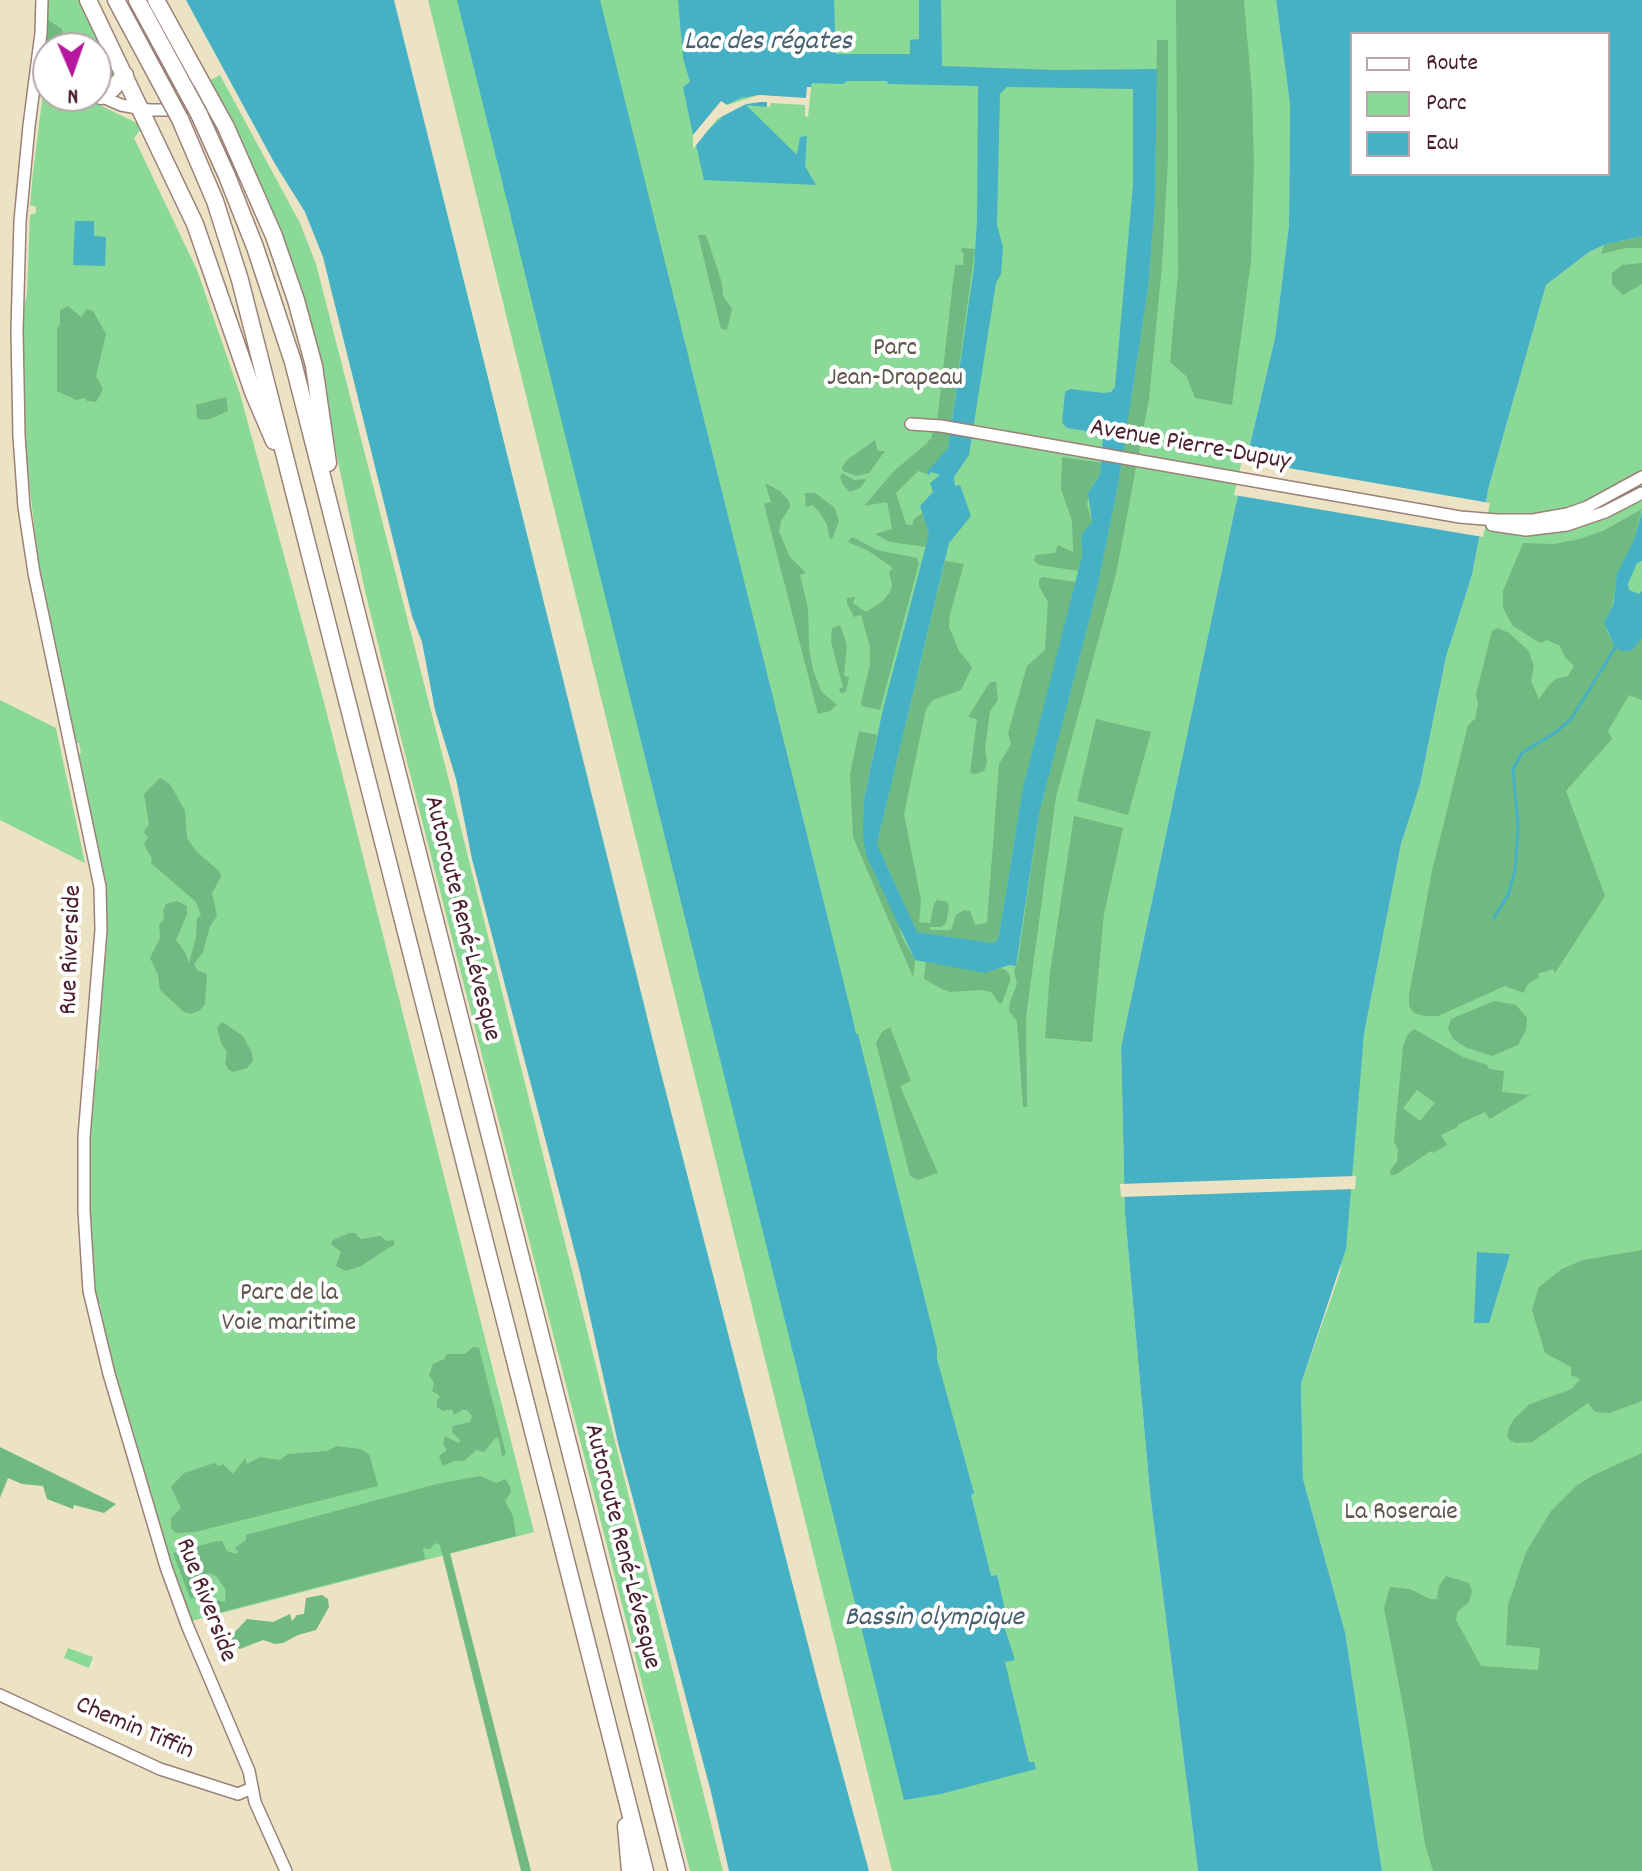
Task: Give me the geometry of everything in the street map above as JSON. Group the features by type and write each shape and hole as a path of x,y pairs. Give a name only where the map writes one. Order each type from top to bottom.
{"highway":[{"path":"88,0 195,224 253,392 297,498"},
{"name":"Autoroute René-Lévesque","path":"116,0 180,119 209,184 231,248 645,1871"},
{"name":"Autoroute René-Lévesque","path":"137,0 199,114 227,176 276,304 677,1871"},
{"path":"156,0 210,97 259,198 296,300 316,376 340,547"},
{"path":"112,88 125,75"},
{"path":"620,1773 630,1871"}],"street":[{"name":"Rue Riverside","path":"42,0 42,32"},
{"path":"112,100 141,109 173,110 210,97"},
{"name":"Rue Riverside","path":"36,112 20,221 18,429 24,507 34,573 100,887 101,930 84,1137 84,1211 89,1291 113,1390 163,1557 187,1625 247,1767 257,1805 286,1871"},
{"name":"Avenue Pierre-Dupuy","path":"911,424 941,426 1212,471 1460,517"},
{"path":"1460,517 1515,521 1567,514 1597,502 1642,477"},
{"path":"1460,517 1502,528 1554,528 1585,521 1642,493"},
{"name":"Chemin Tiffin","path":"0,1695 160,1769 238,1794 252,1788"}],"green space":[{"path":"48,0 84,0 98,32 46,32"},
{"name":"Parc Jean-Drapeau","path":"428,0 1276,0 1290,104 1289,225 1275,338 1234,513 1121,1047 1125,1214 1150,1493 1198,1871 892,1871"},
{"path":"1176,0 1244,0 1254,164 1251,260 1232,405 1195,398 1187,377 1170,362 1178,273"},
{"path":"48,20 63,32 48,32"},
{"path":"1157,40 1168,40 1168,160 1162,266 1149,399 1116,574 1056,797 1026,1017 1027,1107 1023,1107 1017,1021 1009,1011 1010,1002 1017,984 1014,971 1039,814 1096,594 1118,486 1148,288 1155,202"},
{"path":"220,75 300,223 316,264 723,1871 690,1871 403,746 365,591 317,361 207,82"},
{"name":"Parc de la Voie maritime","path":"112,111 143,126 134,138 197,270 240,394 325,706 534,1532 191,1621 161,1533 113,1368 95,1293 89,1171 94,1070 98,1070 99,1062 99,1050 96,1049 106,930 105,888 79,743 76,743 40,576 25,447 23,315 30,215 36,213 36,207 30,205 41,112"},
{"path":"698,235 706,235 722,283 723,296 732,309 727,330 721,329"},
{"name":"La Roseraie","path":"1642,236 1642,1871 1382,1871 1345,1632 1303,1479 1301,1384 1340,1273 1364,1034 1401,844 1420,785 1446,657 1472,575 1489,486 1546,285 1589,252"},
{"path":"1642,236 1642,248 1601,254 1604,245"},
{"path":"962,248 975,249 948,448 927,474 918,471 896,493 906,524 912,525 922,513 929,534 926,547 890,542 875,534 892,529 887,502 864,506 894,471 931,438 937,421 955,265 963,265"},
{"path":"1642,263 1642,284 1623,295 1612,284 1612,273 1622,265"},
{"path":"68,306 81,317 87,309 93,311 106,334 96,376 103,389 96,402 84,398 76,400 57,391 57,329 60,310"},
{"path":"226,397 228,411 210,419 197,418 196,405"},
{"path":"875,440 878,451 885,451 869,473 856,476 843,471 847,460"},
{"path":"1062,457 1101,463 1100,474 1093,484 1087,504 1092,522 1081,536 1079,571 1039,565 1034,560 1036,555 1055,553 1058,545 1073,552 1072,521 1061,489"},
{"path":"842,473 854,480 867,479 860,488 850,492 843,485"},
{"path":"765,483 780,491 789,501 790,507 781,521 779,532 790,557 806,573 800,575 808,608 809,648 821,691 837,705 830,711 818,714 764,504 771,502"},
{"path":"805,493 815,493 834,507 839,521 832,539 820,513 813,505 806,507"},
{"path":"1642,509 1633,542 1617,573 1612,606 1606,618 1607,632 1615,647 1626,652 1642,638 1642,700 1629,695 1608,731 1612,739 1566,791 1605,896 1555,973 1553,969 1538,974 1539,977 1527,985 1524,993 1505,986 1438,1016 1414,1013 1409,1006 1409,995 1432,871 1468,725 1475,719 1478,705 1476,694 1492,631 1498,628 1509,633 1528,650 1534,666 1531,681 1539,699 1549,685 1556,679 1568,676 1574,666 1560,646 1547,640 1540,643 1513,626 1503,608 1503,591 1523,543 1554,544 1579,539 1603,531"},
{"path":"852,537 877,550 917,558 919,563 880,710 862,706 870,665 870,647 861,615 854,617 847,598 855,597 853,603 866,612 883,601 890,592 889,572 893,568 867,550 848,542"},
{"path":"945,561 964,564 949,627 959,651 972,667 961,690 933,700 926,709 904,814 921,900 919,922 930,923 937,900 947,902 949,906 946,923 941,927 930,927 930,930 951,930 956,915 964,910 970,911 975,925 987,923 999,764 1011,744 1008,733 1027,666 1045,650 1048,602 1039,580 1042,577 1076,582 1023,787 999,935 997,941 992,943 917,932 877,844"},
{"path":"840,625 847,645 844,676 849,677 846,692 841,693 839,689 843,687 831,642 832,628"},
{"path":"990,682 996,682 998,700 990,711 985,749 987,763 984,771 970,773 977,719 968,717"},
{"path":"0,700 56,728 85,863 0,820"},
{"path":"1096,719 1151,732 1128,815 1077,801"},
{"path":"859,731 877,735 864,799 902,937 915,960 913,977 853,837 850,774"},
{"path":"160,778 170,784 185,811 187,838 196,851 220,872 221,877 212,893 217,916 210,926 203,952 194,964 197,970 207,974 205,1004 191,1014 184,1012 160,990 158,975 150,958 160,938 159,925 164,919 166,904 177,901 187,906 187,914 176,940 189,963 197,919 201,915 196,902 151,863 144,844 148,837 145,829 149,825 144,794"},
{"path":"1074,816 1123,828 1104,914 1092,1042 1045,1038 1050,972"},
{"path":"926,961 985,973 1000,968 1006,970 1010,981 1002,1003 991,992 950,992 942,989 924,979"},
{"path":"1494,1001 1516,1005 1527,1018 1526,1030 1518,1045 1492,1056 1467,1048 1453,1039 1448,1028 1451,1019"},
{"path":"222,1022 243,1036 253,1061 247,1068 233,1072 228,1069 225,1063 227,1052 217,1028"},
{"path":"890,1027 911,1081 900,1086 938,1173 918,1180 910,1176 876,1043 882,1032"},
{"path":"1414,1029 1463,1057 1487,1065 1489,1069 1504,1071 1502,1092 1530,1095 1490,1119 1485,1112 1457,1125 1441,1135 1447,1145 1390,1175 1397,1162 1398,1150 1394,1141 1403,1046","holes":["1417,1090 1435,1103 1420,1121 1403,1108"]},
{"path":"349,1233 355,1233 361,1239 380,1236 387,1241 393,1240 395,1244 361,1266 346,1271 336,1266 341,1252 331,1244"},
{"path":"1642,1250 1642,1401 1610,1413 1595,1412 1588,1403 1532,1442 1511,1441 1507,1437 1509,1428 1530,1404 1572,1389 1580,1379 1571,1375 1571,1367 1545,1353 1532,1310 1539,1287 1562,1269 1583,1260"},
{"path":"473,1347 479,1348 506,1454 502,1457 496,1437 484,1452 476,1450 464,1461 443,1466 439,1456 447,1450 443,1444 445,1436 458,1443 461,1441 452,1432 453,1426 470,1422 472,1416 467,1410 454,1415 452,1409 443,1411 437,1407 440,1396 432,1391 434,1383 429,1375 433,1364 447,1354 465,1354"},
{"path":"337,1446 360,1449 369,1454 378,1486 195,1532 176,1533 171,1528 171,1518 181,1508 171,1487 184,1473 214,1463 219,1466 223,1464 233,1474 245,1458 247,1464 260,1457 280,1460 288,1454 327,1451"},
{"path":"0,1447 116,1504 104,1513 74,1505 73,1509 47,1499 43,1486 22,1484 8,1478 0,1498"},
{"path":"1642,1453 1642,1871 1433,1871 1425,1844 1384,1608 1390,1587 1410,1589 1430,1599 1437,1599 1439,1586 1446,1576 1469,1583 1472,1591 1469,1602 1457,1612 1456,1620 1481,1666 1538,1670 1540,1648 1506,1645 1508,1605 1526,1552 1551,1511 1576,1486"},
{"path":"480,1476 497,1483 505,1479 510,1486 511,1492 505,1501 513,1516 516,1536 450,1553 531,1871 521,1871 440,1545 435,1543 430,1549 423,1548 425,1559 210,1615 197,1599 190,1598 173,1553 222,1541 227,1551 236,1554 235,1548 246,1540 246,1535 437,1484","holes":["209,1573 216,1576 226,1590 225,1602 216,1600 205,1582 204,1577"]},
{"path":"322,1595 328,1599 329,1607 316,1630 283,1643 263,1640 240,1649 231,1645 232,1635 247,1619 273,1622 290,1614 292,1621 297,1615 304,1614 306,1598"},
{"path":"68,1648 93,1657 89,1668 64,1658"}],"water":[{"path":"186,0 394,0 661,1073 869,1871 729,1871 711,1792 618,1443 580,1272 472,859 456,779 435,710 422,642 412,616 323,257 305,212 275,164"},
{"name":"Bassin olympique","path":"457,0 600,0 856,1034 937,1348 937,1359 974,1493 971,1495 991,1576 997,1575 1009,1627 1005,1629 1015,1660 1005,1662 1029,1762 1034,1762 1036,1769 941,1794 904,1800"},
{"name":"Lac des régates","path":"678,0 834,0 836,54 910,54 910,40 919,39 919,0 941,0 942,66 1056,70 1157,69 1155,202 1148,288 1118,486 1096,594 1039,814 1016,966 1009,965 985,973 915,960 866,855 863,834 864,799 883,709 929,534 920,506 933,492 930,483 940,475 931,472 928,476 927,472 948,448 974,267 978,86 888,84 887,81 812,83 807,88 806,99 759,95 726,105 721,102 693,135 683,87 690,82 683,58","holes":["1007,87 1133,89 1133,184 1115,387 1111,392 1104,393 1070,389 1065,392 1062,423 1067,428 1099,433 1103,438 1100,474 1088,493 1092,522 1081,535 1082,556 1023,787 999,935 997,941 992,943 917,932 877,844 949,543 971,516 960,485 955,486 954,477 969,455 996,283 1001,274 1003,247 997,225 1000,94"]},
{"path":"1276,0 1642,0 1642,236 1589,252 1546,285 1489,486 1472,575 1446,657 1420,785 1401,844 1364,1034 1346,1249 1301,1384 1303,1479 1345,1632 1382,1871 1198,1871 1150,1493 1125,1214 1121,1047 1234,513 1275,338 1289,225 1290,104"},
{"path":"767,102 767,107 746,105 797,155 800,137 807,136 805,166 816,185 704,180 696,145 701,137 724,115 746,104"},
{"path":"75,221 94,221 94,236 106,237 105,266 73,265"},
{"path":"1642,512 1642,561 1637,563 1628,584 1629,590 1639,594 1642,591 1642,638 1626,652 1615,648 1604,622 1613,605 1617,573 1633,542"},
{"path":"1477,1252 1510,1254 1489,1323 1474,1323"}],"pier":[{"path":"807,87 811,87 808,117 805,116 805,105 771,103 767,107 767,102 746,104 717,119 693,149 693,135 721,101 727,105 759,95 806,98"},
{"path":"1242,460 1490,503 1483,537 1234,495"},
{"path":"1356,1176 1355,1189 1121,1197 1120,1184"}],"waterway":[{"path":"1494,918 1508,895 1515,871 1518,826 1513,769 1522,753 1571,719 1615,648"}]}
